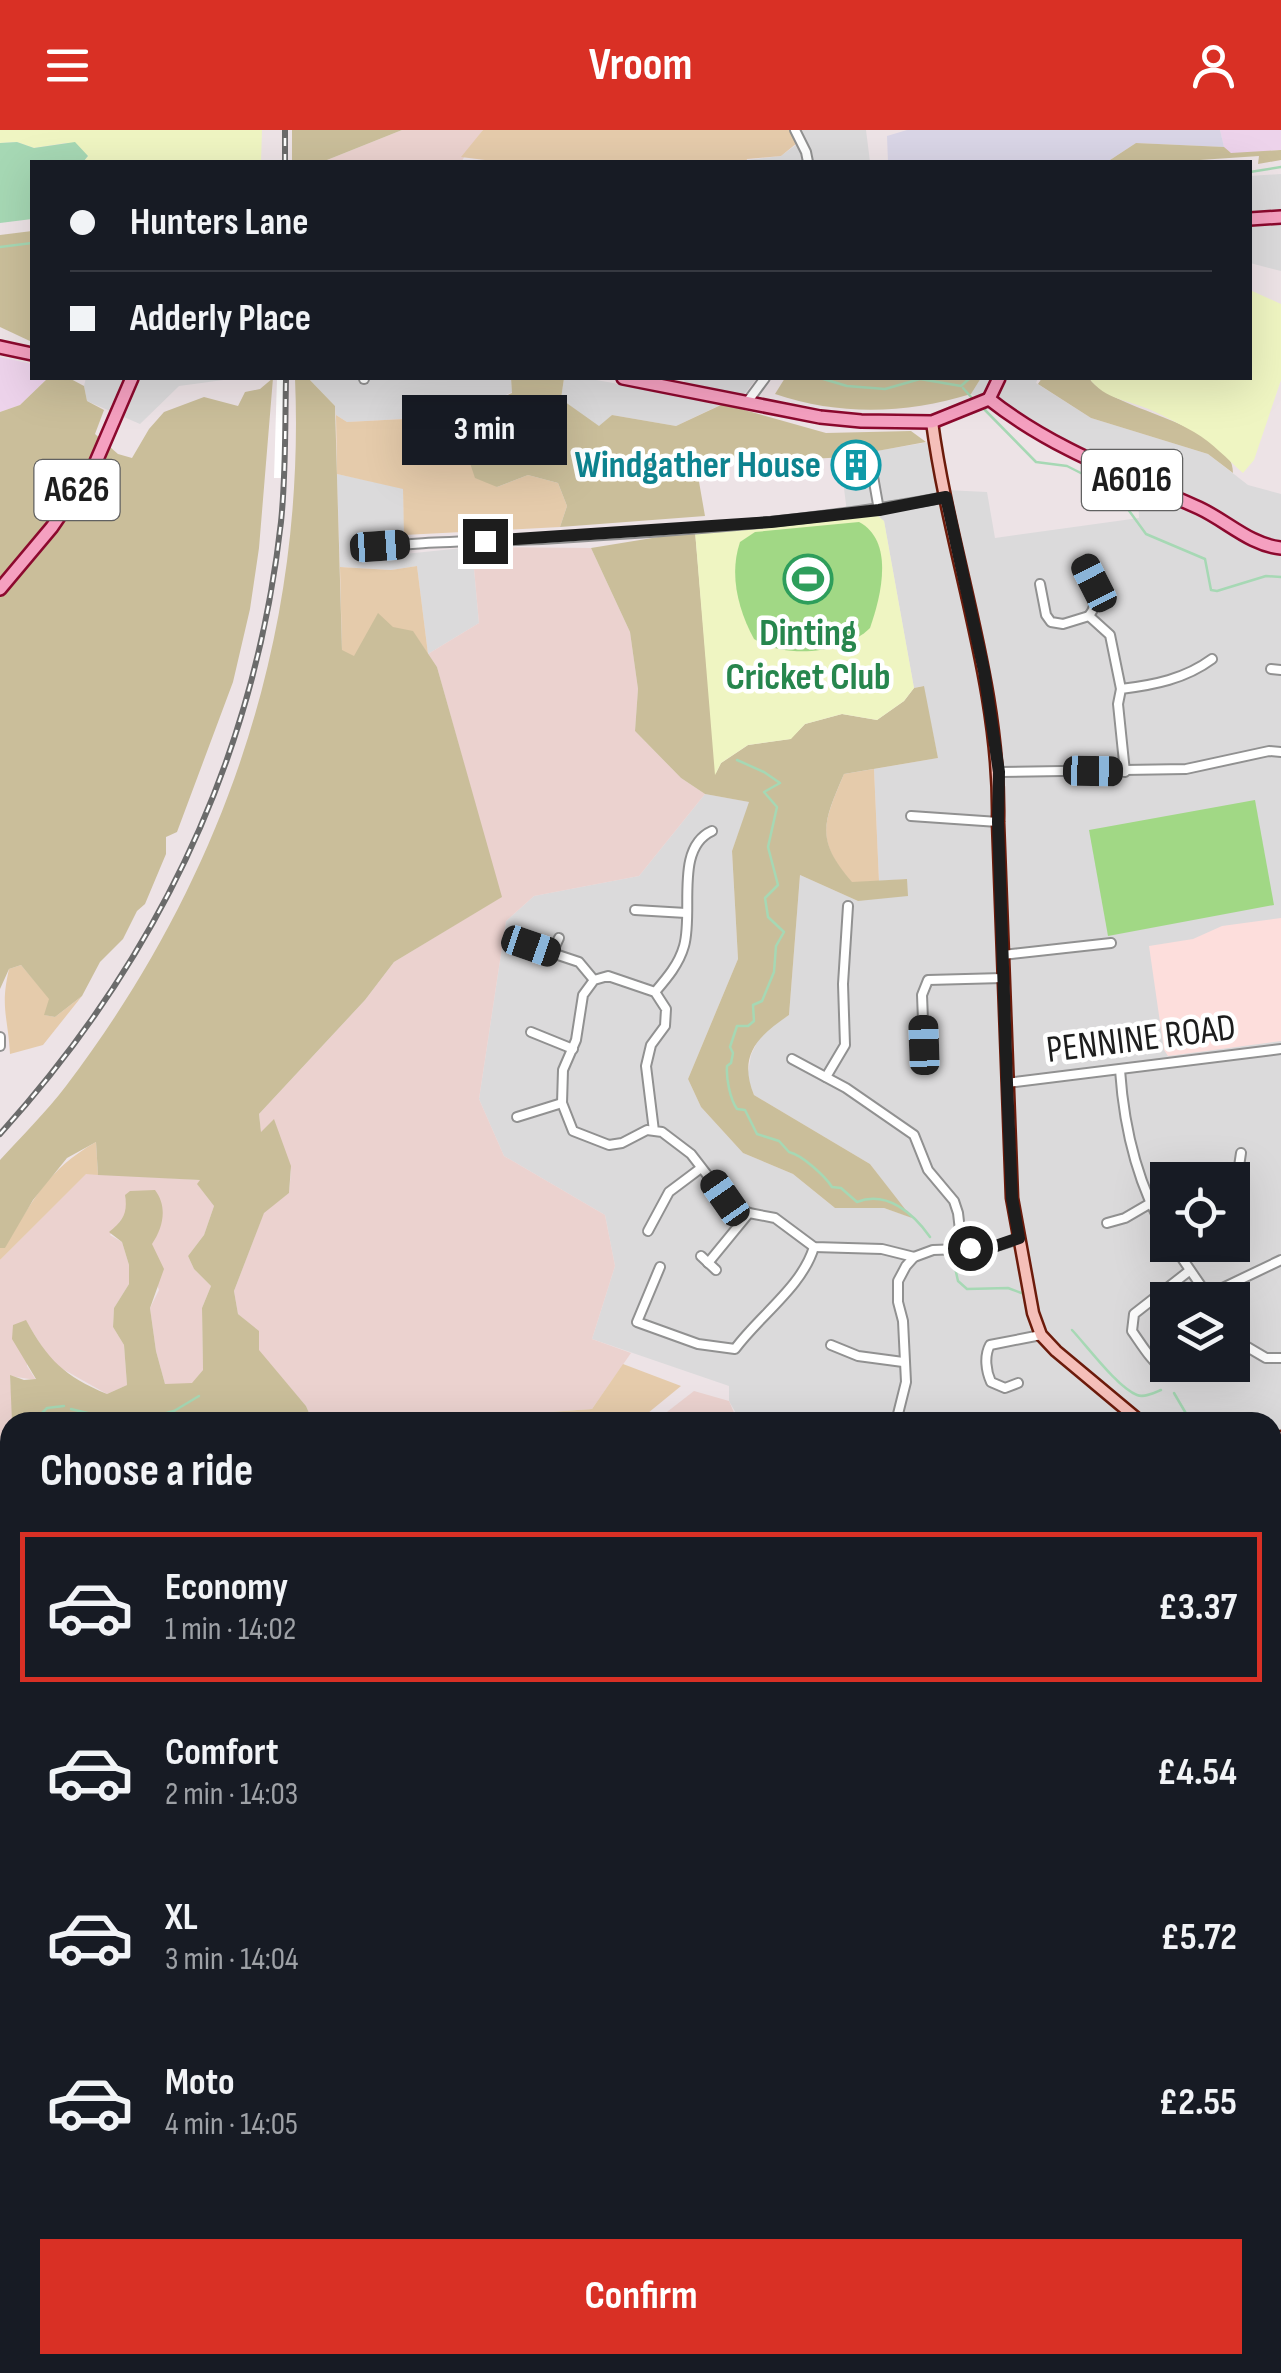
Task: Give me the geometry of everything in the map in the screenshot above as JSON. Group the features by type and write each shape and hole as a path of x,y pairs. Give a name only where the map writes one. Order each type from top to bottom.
{"main road":[{"path":"1252,219 1281,216"},
{"path":"0,347 30,354"},
{"name":"A626","path":"0,589 52,527 95,464 131,380"},
{"path":"635,380 820,417 932,422 989,399 998,380"},
{"name":"A6016","path":"989,399 1044,438 1199,508 1246,537 1281,548"}],"street":[{"path":"796,130 808,160"},
{"path":"748,401 764,380"},
{"path":"932,422 984,671 999,772 1012,1198 1032,1313 1041,1335 1130,1412"},
{"path":"871,464 879,510"},
{"path":"358,550 570,537 879,510 946,497"},
{"path":"1040,584 1051,622 1063,624 1089,616 1096,608 1096,597 1094,583 1084,565"},
{"path":"1089,616 1110,635 1121,689 1118,704 1126,772"},
{"path":"1121,689 1178,678 1212,659"},
{"path":"999,772 1186,769 1269,751 1281,752"},
{"path":"911,816 998,822"},
{"path":"655,992 679,960 685,943 691,851 700,836 712,830"},
{"path":"826,1077 845,1045 848,906"},
{"path":"635,910 686,913"},
{"path":"552,953 560,938"},
{"path":"1002,954 1111,943"},
{"path":"531,946 579,962 594,980"},
{"path":"654,1130 646,1066 651,1046 665,1026 666,1009 655,992 618,978 594,980 583,994 573,1049 564,1070 562,1103 573,1131 596,1142 622,1143 646,1130 666,1134 692,1154 725,1198 748,1213 776,1218 814,1247 882,1249 914,1257"},
{"path":"924,1045 922,995 928,980 1004,978"},
{"path":"531,1032 573,1049"},
{"path":"0,1037 0,1046"},
{"name":"PENNINE ROAD","path":"1007,1083 1281,1049"},
{"path":"792,1059 914,1135 928,1170 954,1201 962,1248"},
{"path":"1106,1222 1124,1218 1149,1204 1129,1141 1120,1070"},
{"path":"517,1117 562,1103"},
{"path":"1240,1162 1241,1153"},
{"path":"640,1218 650,1227 669,1192 701,1168"},
{"path":"708,1263 748,1213"},
{"path":"898,1412 906,1382 898,1281 914,1257 932,1250 990,1248 1019,1238"},
{"path":"660,1266 637,1322 698,1344 734,1349 756,1320 795,1282 814,1247"},
{"path":"1240,1282 1281,1260"},
{"path":"1183,1262 1197,1282"},
{"path":"1174,1282 1188,1271"},
{"path":"1150,1301 1134,1314 1132,1331 1150,1354"},
{"path":"986,1334 990,1345 986,1368 991,1382 1005,1388 1018,1384"},
{"path":"990,1345 1041,1335"},
{"path":"831,1345 858,1356 903,1362"},
{"path":"1250,1349 1266,1358 1281,1358"}],"shaded area":[{"path":"0,130 262,130 261,160 85,160 88,156 66,143 34,148 17,142 0,143"},
{"path":"292,130 402,130 327,160 292,160"},
{"path":"402,130 483,130 462,160 327,160"},
{"path":"483,130 790,130 797,143 781,156 747,160 461,157"},
{"path":"801,130 866,130 870,160 746,160 781,156 805,138"},
{"path":"907,130 1220,130 1224,147 1136,143 1110,160 888,160 887,136"},
{"path":"1220,130 1281,130 1281,150 1230,154"},
{"path":"17,142 34,148 75,142 88,156 85,160 30,160 30,219 0,223 0,143"},
{"path":"1136,143 1224,147 1231,153 1281,150 1281,160 1258,164 1259,156 1110,160"},
{"path":"1281,174 1281,271 1252,264 1252,176"},
{"path":"30,231 30,341 0,327 0,235"},
{"path":"1252,291 1281,304 1281,380 1254,460 1243,473 1194,432 1091,380 1252,380"},
{"path":"0,357 30,364 30,380 46,380 20,405 0,412"},
{"path":"46,380 73,380 84,386 87,401 104,410 95,434 118,454 132,458 164,412 204,397 238,406 245,392 260,389 273,380 259,548 233,682 177,832 166,837 166,854 145,904 137,911 123,939 100,962 82,996 55,1017 44,1015 49,999 21,965 9,969 0,989 0,412 20,405"},
{"path":"86,380 223,380 179,386 140,424 87,401"},
{"path":"295,380 310,380 335,406 342,650 354,656 378,613 393,627 413,631 437,667 502,897 394,962 365,1000 259,1114 261,1132 274,1119 291,1166 289,1193 264,1213 234,1291 238,1314 259,1331 259,1350 309,1412 12,1412 10,1375 36,1379 12,1339 13,1325 26,1320 42,1346 68,1373 107,1394 127,1385 124,1345 113,1327 114,1308 129,1284 129,1265 122,1242 109,1232 123,1216 125,1195 130,1191 155,1190 162,1203 161,1224 152,1244 164,1269 150,1308 165,1384 192,1383 203,1370 202,1308 211,1286 194,1269 188,1256 204,1235 214,1206 197,1184 200,1180 98,1175 96,1142 67,1158 33,1200 5,1248 0,1248 0,1160 66,1086 121,1007 170,925 210,840 244,752 269,662 286,569 295,475"},
{"path":"310,380 511,380 512,392 460,416 347,422 336,415 335,406"},
{"path":"511,380 564,380 561,399 599,426 612,415 676,426 723,404 826,433 911,431 926,442 839,457 725,465 698,476 705,516 560,527 567,506 558,483 528,475 497,487 475,478 460,416 512,393"},
{"path":"564,380 596,380 680,395 684,380 755,380 745,393 676,426 612,415 599,427 561,399"},
{"path":"784,380 980,380 971,394 898,409 848,409 775,394"},
{"path":"980,380 1037,380 1036,383 1091,418 1208,454 1248,485 1281,494 1281,1412 735,1412 729,1401 729,1386 592,1339 615,1266 605,1215 504,1156 479,1099 506,921 534,896 639,876 705,794 750,802 732,851 738,959 688,1079 701,1107 743,1153 793,1174 835,1208 884,1208 910,1217 870,1164 754,1095 747,1078 751,1055 761,1034 789,1015 800,875 858,901 907,879 879,881 874,769 938,758 923,686 914,688 884,521 878,516 879,510 847,512 840,457 935,441 945,490 987,492 995,538 1139,518 1137,478 971,394"},
{"path":"1041,380 1091,380 1102,390 1215,443 1228,457 1233,473 1208,454 1091,418 1038,384"},
{"path":"336,415 347,422 460,416 464,445 497,487 528,475 558,483 567,506 560,527 404,535 403,489 337,474"},
{"path":"337,474 403,488 405,554 472,547 479,623 428,654 417,566 391,570 340,567"},
{"path":"878,516 884,521 914,688 904,701 877,720 842,714 805,724 791,739 748,745 721,763 715,775 695,531"},
{"path":"695,531 716,773 721,763 748,745 790,739 805,724 842,714 877,720 904,701 914,688 924,686 938,758 844,774 826,830 832,854 852,882 907,879 908,896 858,901 800,875 789,1015 760,1039 748,1069 754,1095 870,1164 912,1218 884,1208 835,1208 793,1174 743,1153 701,1107 688,1079 738,959 732,851 749,802 705,794 681,778 635,731 638,689 630,632 591,548"},
{"path":"472,547 591,548 630,632 638,689 635,731 681,778 705,794 639,876 534,896 506,921 479,1099 504,1156 605,1215 615,1266 592,1339 631,1353 592,1409 309,1412 258,1350 258,1331 238,1314 234,1291 264,1212 289,1193 291,1171 274,1120 261,1133 259,1114 365,1000 394,962 501,897 437,667 428,654 479,623"},
{"path":"417,566 428,654 413,632 354,657 342,651 340,567 391,570"},
{"path":"874,769 879,881 852,883 832,854 826,831 828,819 844,774"},
{"path":"1281,918 1281,1041 1168,1056 1149,946 1193,939 1222,926"},
{"path":"21,965 50,999 45,1015 55,1017 82,996 43,1045 10,1054 6,982 9,969"},
{"path":"96,1142 98,1175 86,1174 0,1260 0,1248 5,1247 43,1187 65,1163"},
{"path":"86,1173 201,1180 198,1185 214,1206 204,1235 188,1256 194,1269 211,1286 202,1308 203,1370 192,1384 165,1384 150,1308 159,1290 125,1196 128,1210 110,1235 122,1242 129,1265 129,1284 114,1308 113,1327 124,1345 127,1385 107,1394 52,1363 26,1321 27,1366 36,1380 10,1376 13,1412 0,1412 0,1260"},
{"path":"623,1364 681,1386 649,1412 550,1412 592,1409"},
{"path":"694,1391 729,1401 734,1412 667,1412"}],"green space":[{"name":"Dinting Cricket Club","path":"859,522 870,531 881,556 881,586 870,628 845,644 814,651 781,649 754,639 737,592 735,567 740,542 755,532"},
{"path":"1255,800 1274,905 1108,936 1089,830"}],"pier":[{"path":"277,380 288,380 284,478 274,478"}],"waterway":[{"path":"1252,172 1281,167"},
{"path":"0,247 30,243"},
{"path":"827,380 885,389 916,380"},
{"path":"926,380 961,386 968,380"},
{"path":"963,388 972,398"},
{"path":"984,409 1036,462 1067,466 1114,490 1146,534 1205,559 1211,590 1266,576 1281,577"},
{"path":"737,760 780,783 764,792 777,807 768,847 778,885 765,898 768,917 784,932 776,946 774,972 762,1001 753,1005 754,1021 748,1026 737,1026 730,1047 733,1053 727,1071 732,1100 737,1109 745,1110 757,1134 779,1141 813,1166 832,1187 841,1188 857,1202 879,1199 899,1206 930,1237"},
{"path":"954,1263 958,1281 967,1289 1008,1288 1024,1294"},
{"path":"1072,1330 1129,1391 1143,1396 1161,1390"},
{"path":"1174,1393 1185,1412"},
{"path":"170,1412 199,1396"},
{"path":"43,1412 64,1406"},
{"path":"71,1409 83,1412"}],"railway":[{"path":"285,130 285,160"},
{"path":"0,1134 56,1067 151,926 190,851 222,773 248,692 268,608 283,504 286,380"}],"place":[{"name":"Windgather House","path":"856,465"},
{"name":"Dinting Cricket Club","path":"808,579"}],"route":[{"path":"485,541 771,522 879,510 946,497 984,671 999,772 1007,1083 1012,1198 1019,1238 990,1248 970,1248"}]}
